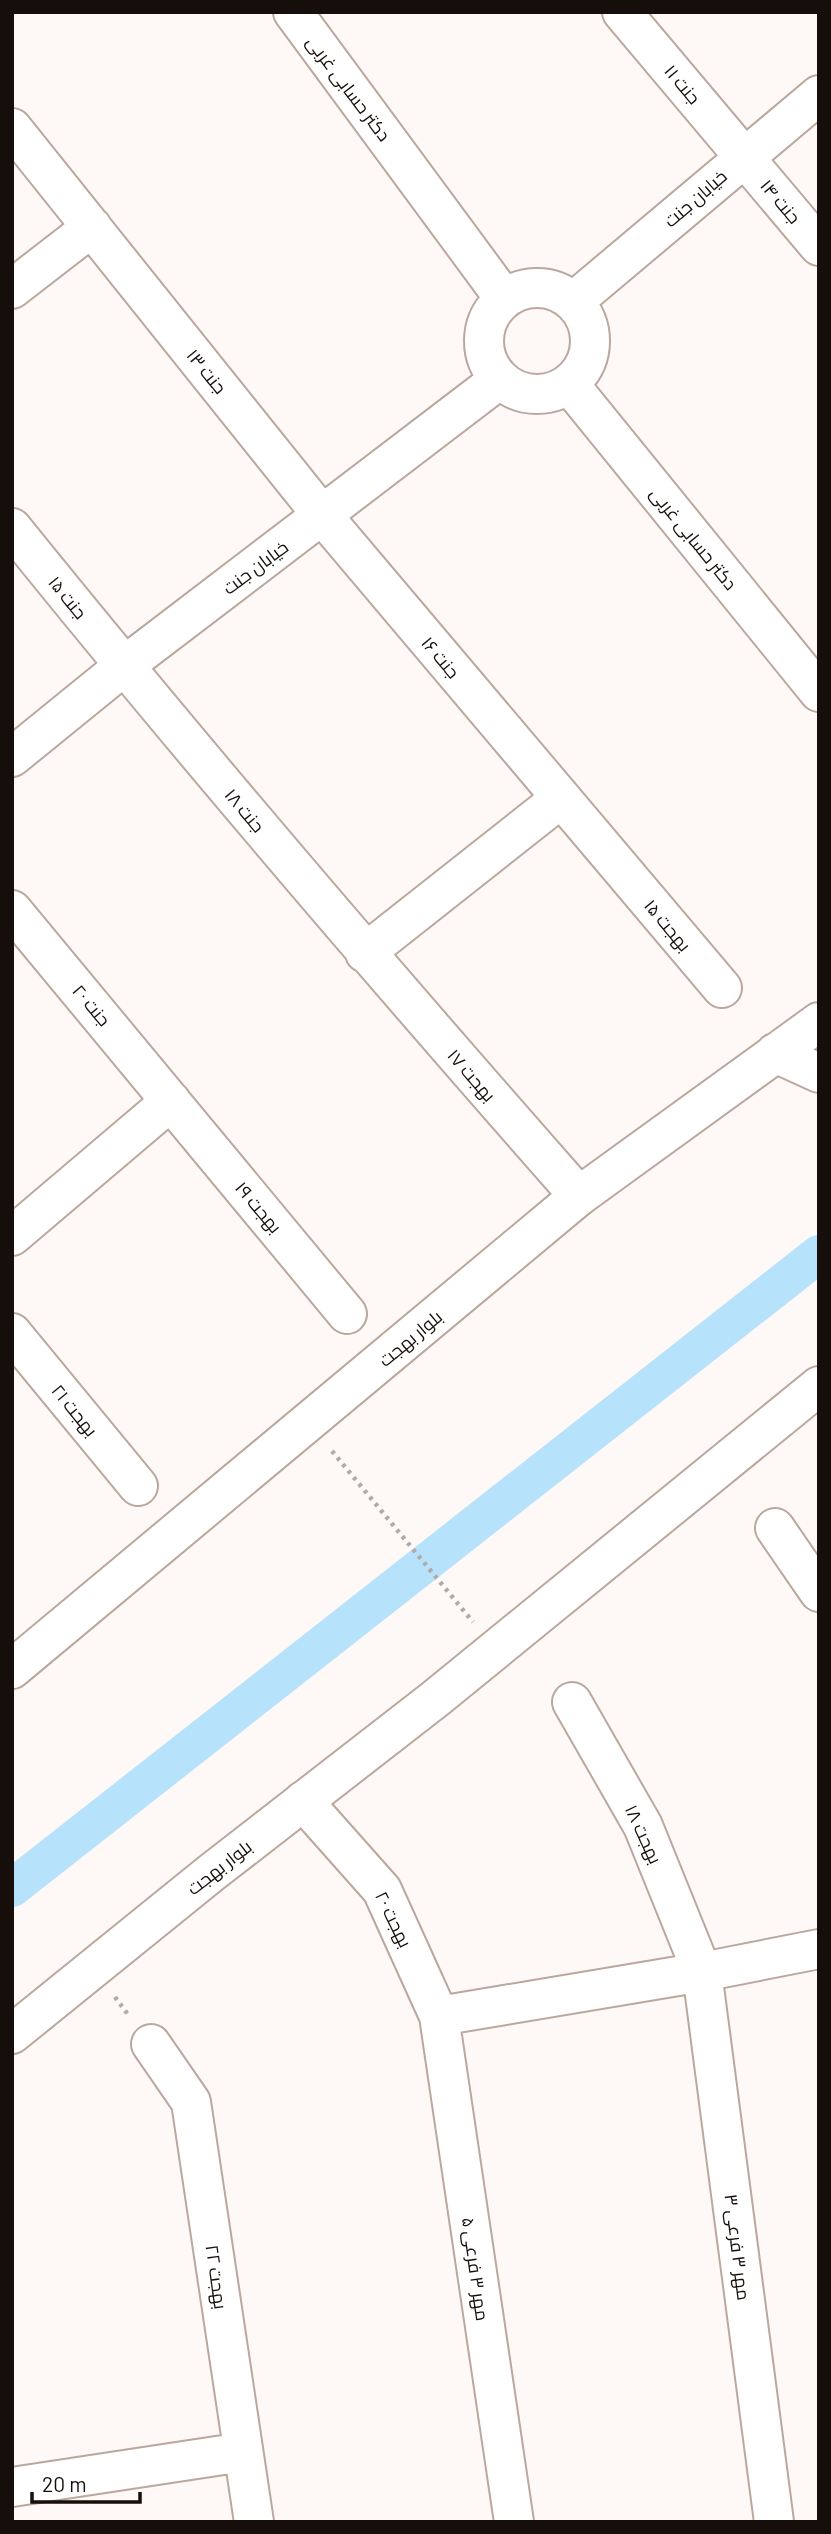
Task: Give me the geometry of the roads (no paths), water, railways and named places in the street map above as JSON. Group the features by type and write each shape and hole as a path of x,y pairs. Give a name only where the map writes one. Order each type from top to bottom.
{"street":[{"name":"دکتر حسابی غربی","path":"293,12 504,298"},
{"name":"جنت ۱۱","path":"622,12 744,156"},
{"name":"خیابان جنت","path":"573,302 819,95"},
{"name":"جنت ۱۳","path":"12,128 322,515"},
{"name":"جنت ۱۴","path":"744,156 819,246"},
{"path":"12,289 92,227"},
{"path":"532,287 561,293 573,302 584,317 590,335 589,353 581,370 569,384 556,391 526,393 512,388 500,379 489,364 484,347 485,328 492,312 504,298 517,290 532,287"},
{"name":"خیابان جنت","path":"12,757 124,666 500,379"},
{"name":"دکتر حسابی غربی","path":"569,384 819,692"},
{"name":"جنت ۱۶","path":"322,515 560,799"},
{"name":"جنت ۱۵","path":"12,528 124,666"},
{"name":"جنت ۱۸","path":"124,666 365,953"},
{"path":"365,953 560,799"},
{"name":"بهجت ۱۵","path":"560,799 722,988"},
{"name":"جنت ۲۰","path":"12,910 171,1101"},
{"name":"بهجت ۱۷","path":"365,953 579,1196"},
{"name":"بلوار بهجت","path":"12,1669 579,1196 819,1022"},
{"path":"775,1053 819,1073"},
{"path":"12,1236 171,1101"},
{"name":"بهجت ۱۹","path":"171,1101 347,1314"},
{"name":"بهجت ۲۱","path":"12,1333 138,1486"},
{"name":"بلوار بهجت","path":"12,2034 511,1638 819,1387"},
{"path":"775,1528 819,1592"},
{"name":"بهجت ۱۸","path":"572,1702 643,1826 702,1972"},
{"name":"بهجت ۲۰","path":"303,1801 382,1890 439,2016"},
{"path":"439,2016 702,1972 819,1949"},
{"name":"مهر ۳ فرعی ۳","path":"702,1972 774,2522"},
{"name":"مهر ۳ فرعی ۵","path":"439,2016 514,2522"},
{"name":"بهجت ۲۲","path":"151,2045 191,2102 254,2522"},
{"path":"12,2487 243,2452"}],"waterway":[{"path":"12,1888 819,1254"}]}
